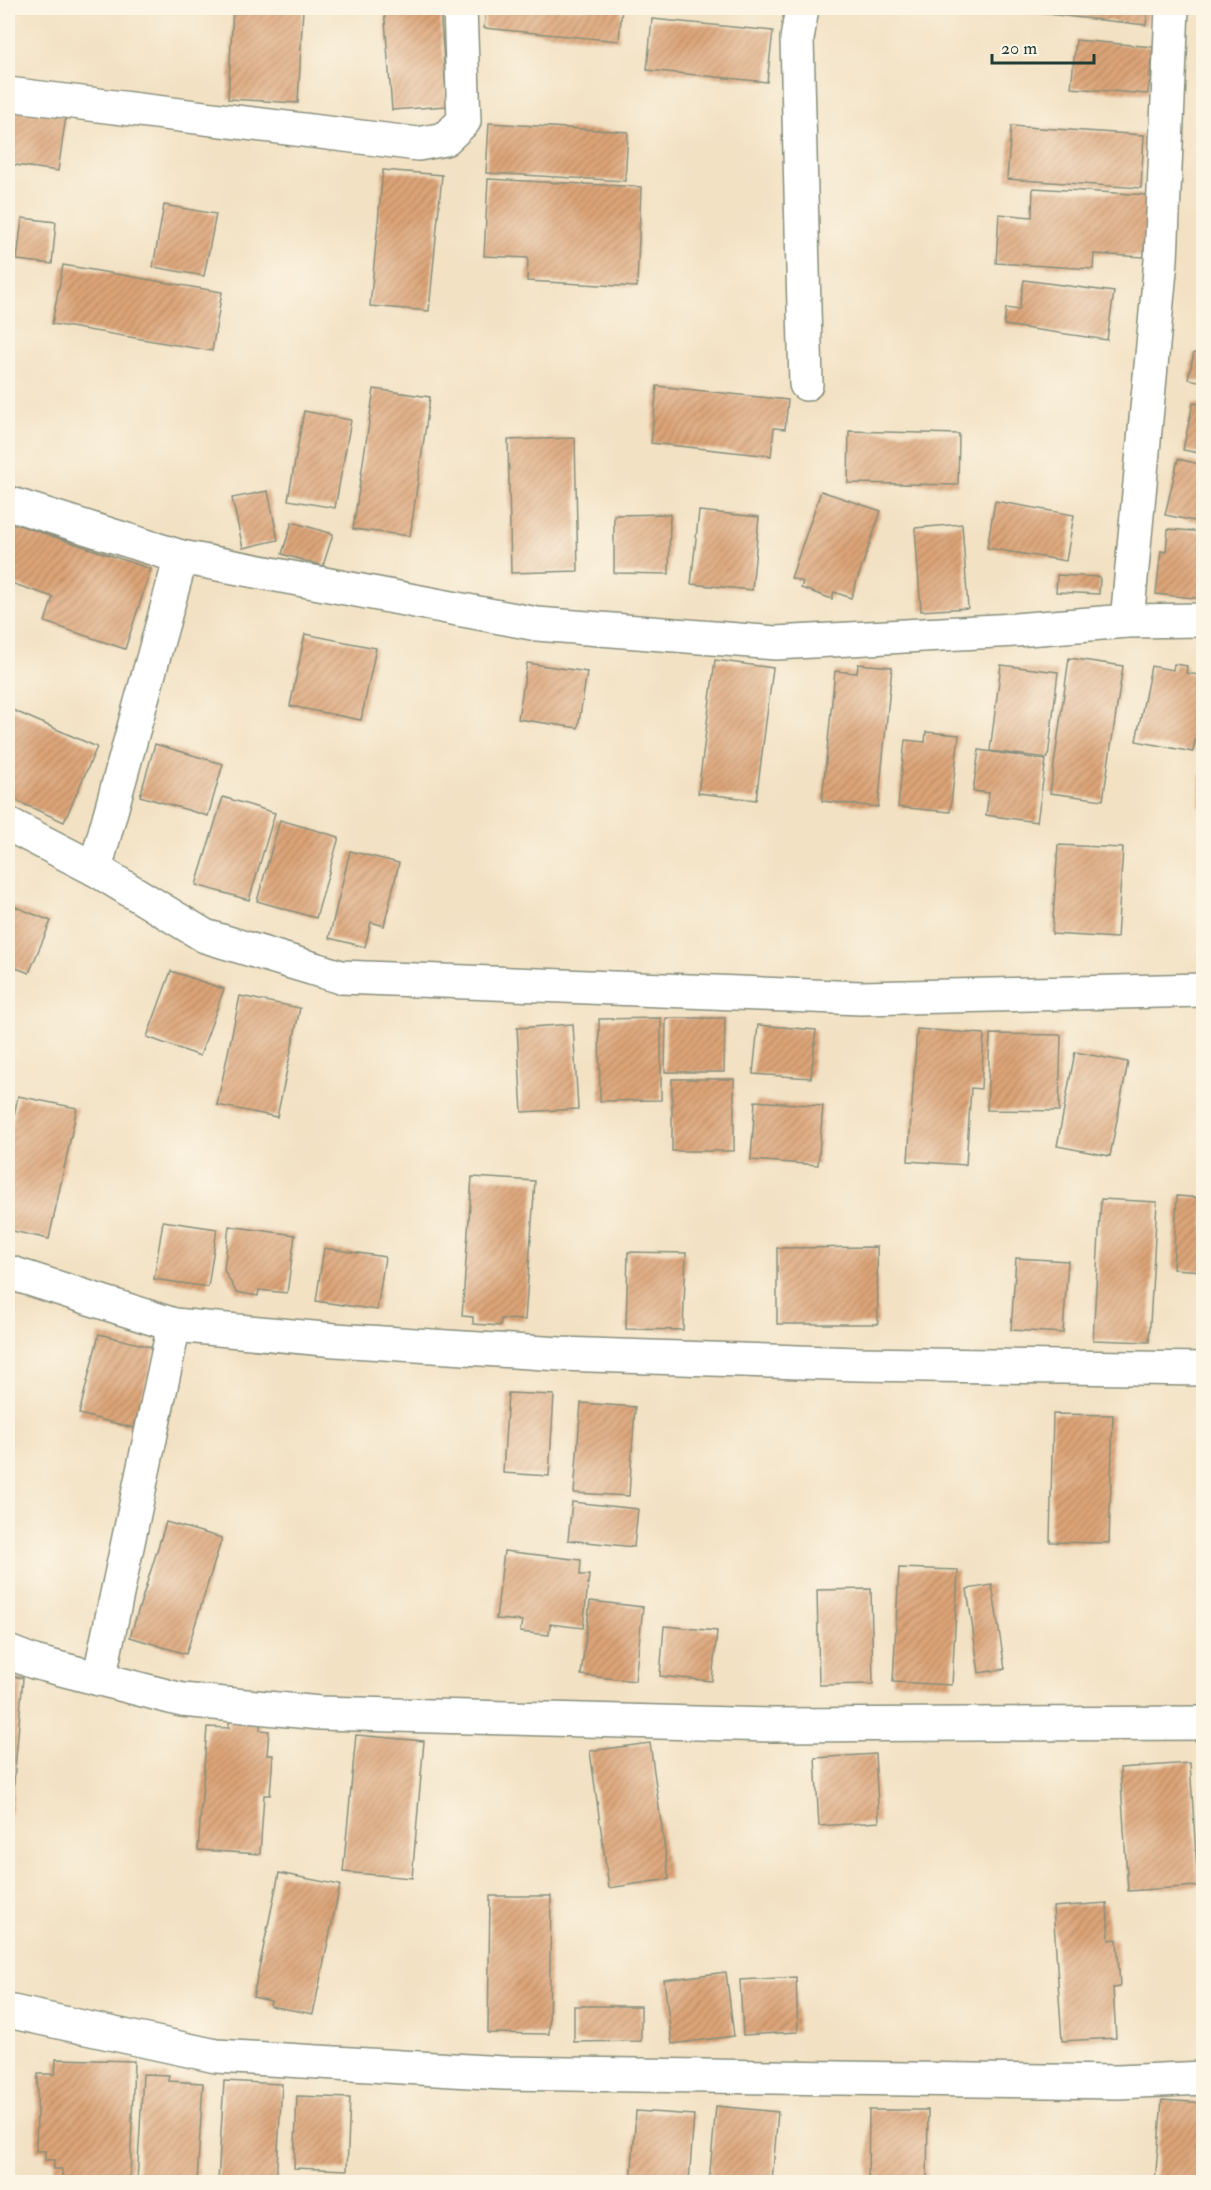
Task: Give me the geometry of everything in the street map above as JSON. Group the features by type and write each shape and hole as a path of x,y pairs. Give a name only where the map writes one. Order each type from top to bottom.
{"street":[{"path":"8,94 418,144 445,139 464,121 460,8"},
{"path":"802,8 797,39 806,384"},
{"path":"1127,621 1161,260 1172,8"},
{"path":"8,503 181,557 537,624 776,643 1015,630 1127,621 1203,620"},
{"path":"95,870 181,557"},
{"path":"8,824 95,870 206,936 341,977 861,998 1203,990"},
{"path":"8,1272 174,1325 335,1340 560,1354 858,1364 1203,1369"},
{"path":"99,1679 174,1325"},
{"path":"8,1652 34,1662 182,1700 320,1713 772,1725 1203,1723"},
{"path":"8,2011 216,2056 503,2073 1118,2082 1203,2078"}],"building":[{"path":"233,8 303,8 298,103 228,99"},
{"path":"384,8 440,8 447,106 392,110"},
{"path":"486,8 622,8 619,41 484,28"},
{"path":"1029,8 1148,8 1146,25 1029,12"},
{"path":"652,19 773,31 767,82 647,70"},
{"path":"1076,40 1153,47 1148,94 1071,88"},
{"path":"8,108 66,116 58,171 8,164"},
{"path":"489,123 628,132 625,181 486,173"},
{"path":"1011,126 1144,135 1141,188 1007,179"},
{"path":"383,170 442,175 429,311 370,306"},
{"path":"488,179 641,187 637,287 527,281 528,258 484,256"},
{"path":"1033,188 1148,195 1144,257 1094,254 1093,269 996,263 999,214 1032,217"},
{"path":"164,205 216,214 204,276 153,267"},
{"path":"22,218 56,222 52,264 17,260"},
{"path":"63,265 222,292 212,351 52,324"},
{"path":"1024,280 1114,292 1107,340 1004,325 1006,308 1019,310"},
{"path":"1194,353 1204,355 1204,382 1188,379"},
{"path":"657,386 788,400 785,429 774,428 771,456 651,443"},
{"path":"374,389 430,397 410,536 353,529"},
{"path":"1193,403 1204,405 1204,454 1183,450"},
{"path":"304,411 351,420 335,508 288,500"},
{"path":"849,431 959,434 958,485 848,483"},
{"path":"575,438 578,571 511,573 508,440"},
{"path":"1178,459 1204,465 1204,523 1165,515"},
{"path":"268,491 278,540 243,548 232,498"},
{"path":"821,491 881,511 851,598 834,592 832,599 801,588 803,582 791,578"},
{"path":"995,501 1074,515 1066,561 987,548"},
{"path":"699,511 759,517 752,590 691,584"},
{"path":"670,514 669,574 614,573 614,515"},
{"path":"10,522 151,569 125,649 45,622 53,597 8,582"},
{"path":"292,522 333,534 323,566 282,554"},
{"path":"962,524 968,608 921,611 915,528"},
{"path":"1168,529 1204,532 1204,599 1156,594 1161,551 1166,552"},
{"path":"1057,575 1100,577 1099,594 1056,592"},
{"path":"305,634 376,648 361,720 290,706"},
{"path":"1069,658 1123,666 1103,800 1050,793"},
{"path":"715,660 773,668 756,800 698,793"},
{"path":"527,663 587,672 578,728 518,719"},
{"path":"858,664 892,667 878,807 822,801 835,671 857,673"},
{"path":"1174,664 1187,666 1186,673 1204,676 1204,695 1193,752 1136,741 1151,666 1173,670"},
{"path":"1001,665 1058,672 1048,758 990,751"},
{"path":"8,708 97,747 64,822 8,797"},
{"path":"926,732 959,735 950,812 898,807 905,740 925,742"},
{"path":"155,744 223,764 208,816 140,796"},
{"path":"979,750 1046,760 1037,822 986,815 989,793 973,791"},
{"path":"1200,774 1204,774 1204,808 1199,807"},
{"path":"223,797 275,813 249,900 196,885"},
{"path":"280,820 339,837 316,918 257,901"},
{"path":"1058,845 1123,848 1117,938 1052,934"},
{"path":"350,851 399,863 384,926 371,922 365,947 329,938"},
{"path":"8,904 51,921 29,973 8,965"},
{"path":"171,971 224,989 200,1056 147,1037"},
{"path":"240,996 300,1008 277,1117 217,1105"},
{"path":"661,1018 661,1100 600,1101 599,1019"},
{"path":"666,1018 725,1018 724,1072 665,1072"},
{"path":"573,1024 578,1109 522,1112 517,1028"},
{"path":"758,1025 816,1030 811,1078 753,1074"},
{"path":"917,1029 984,1034 981,1089 971,1088 966,1165 908,1161"},
{"path":"990,1034 1061,1035 1059,1111 987,1110"},
{"path":"1075,1052 1128,1062 1110,1156 1057,1146"},
{"path":"672,1079 734,1079 734,1151 672,1151"},
{"path":"18,1096 77,1108 49,1239 8,1230 8,1145"},
{"path":"755,1101 823,1106 818,1165 751,1160"},
{"path":"472,1177 535,1181 525,1320 501,1319 500,1326 473,1324 473,1317 462,1316"},
{"path":"1177,1196 1204,1198 1204,1271 1173,1269"},
{"path":"1101,1199 1157,1202 1149,1342 1093,1340"},
{"path":"163,1221 217,1229 208,1287 154,1279"},
{"path":"229,1226 295,1235 287,1293 259,1290 258,1296 236,1292 224,1270"},
{"path":"877,1247 878,1324 777,1324 777,1248"},
{"path":"324,1248 385,1257 377,1310 316,1301"},
{"path":"628,1252 686,1253 683,1330 626,1329"},
{"path":"1016,1258 1068,1261 1063,1333 1011,1330"},
{"path":"99,1334 155,1348 134,1428 79,1414"},
{"path":"508,1393 554,1395 549,1476 503,1473"},
{"path":"581,1403 635,1407 629,1496 574,1493"},
{"path":"1053,1414 1113,1415 1109,1543 1050,1542"},
{"path":"572,1502 638,1509 634,1547 568,1540"},
{"path":"166,1522 222,1538 186,1654 130,1637"},
{"path":"504,1551 581,1560 580,1575 589,1575 583,1628 550,1624 549,1635 520,1632 522,1621 496,1619"},
{"path":"899,1568 958,1570 952,1685 893,1682"},
{"path":"992,1585 1005,1669 979,1673 967,1589"},
{"path":"871,1589 873,1684 819,1685 817,1590"},
{"path":"590,1601 643,1607 635,1681 581,1675"},
{"path":"664,1626 717,1631 712,1681 660,1676"},
{"path":"8,1676 23,1678 11,1814 8,1813"},
{"path":"229,1721 260,1724 260,1730 269,1731 267,1755 273,1755 270,1795 264,1795 260,1854 198,1850 207,1727 229,1728"},
{"path":"356,1735 424,1741 412,1878 343,1872"},
{"path":"650,1743 669,1879 609,1888 590,1751"},
{"path":"875,1754 879,1822 819,1826 815,1758"},
{"path":"1190,1763 1198,1886 1128,1891 1120,1768"},
{"path":"279,1873 340,1885 313,2014 270,2006 271,2001 253,1997"},
{"path":"490,1896 551,1896 549,2034 488,2033"},
{"path":"1107,1903 1109,1940 1117,1939 1120,1987 1113,1988 1116,2038 1062,2041 1053,1907"},
{"path":"726,1972 734,2036 672,2044 664,1980"},
{"path":"796,1977 798,2032 743,2035 740,1980"},
{"path":"574,2006 641,2006 641,2041 574,2042"},
{"path":"56,2059 134,2061 130,2179 62,2177 62,2169 54,2169 54,2160 45,2160 45,2151 36,2151 38,2074 55,2074"},
{"path":"143,2074 169,2075 168,2081 203,2083 197,2182 137,2182"},
{"path":"224,2081 282,2084 276,2182 218,2182"},
{"path":"297,2096 350,2098 347,2170 294,2168"},
{"path":"1162,2100 1204,2103 1204,2182 1155,2182"},
{"path":"716,2106 778,2112 772,2182 709,2182"},
{"path":"869,2110 928,2110 927,2182 868,2182"},
{"path":"636,2111 694,2115 689,2182 631,2182"}]}
